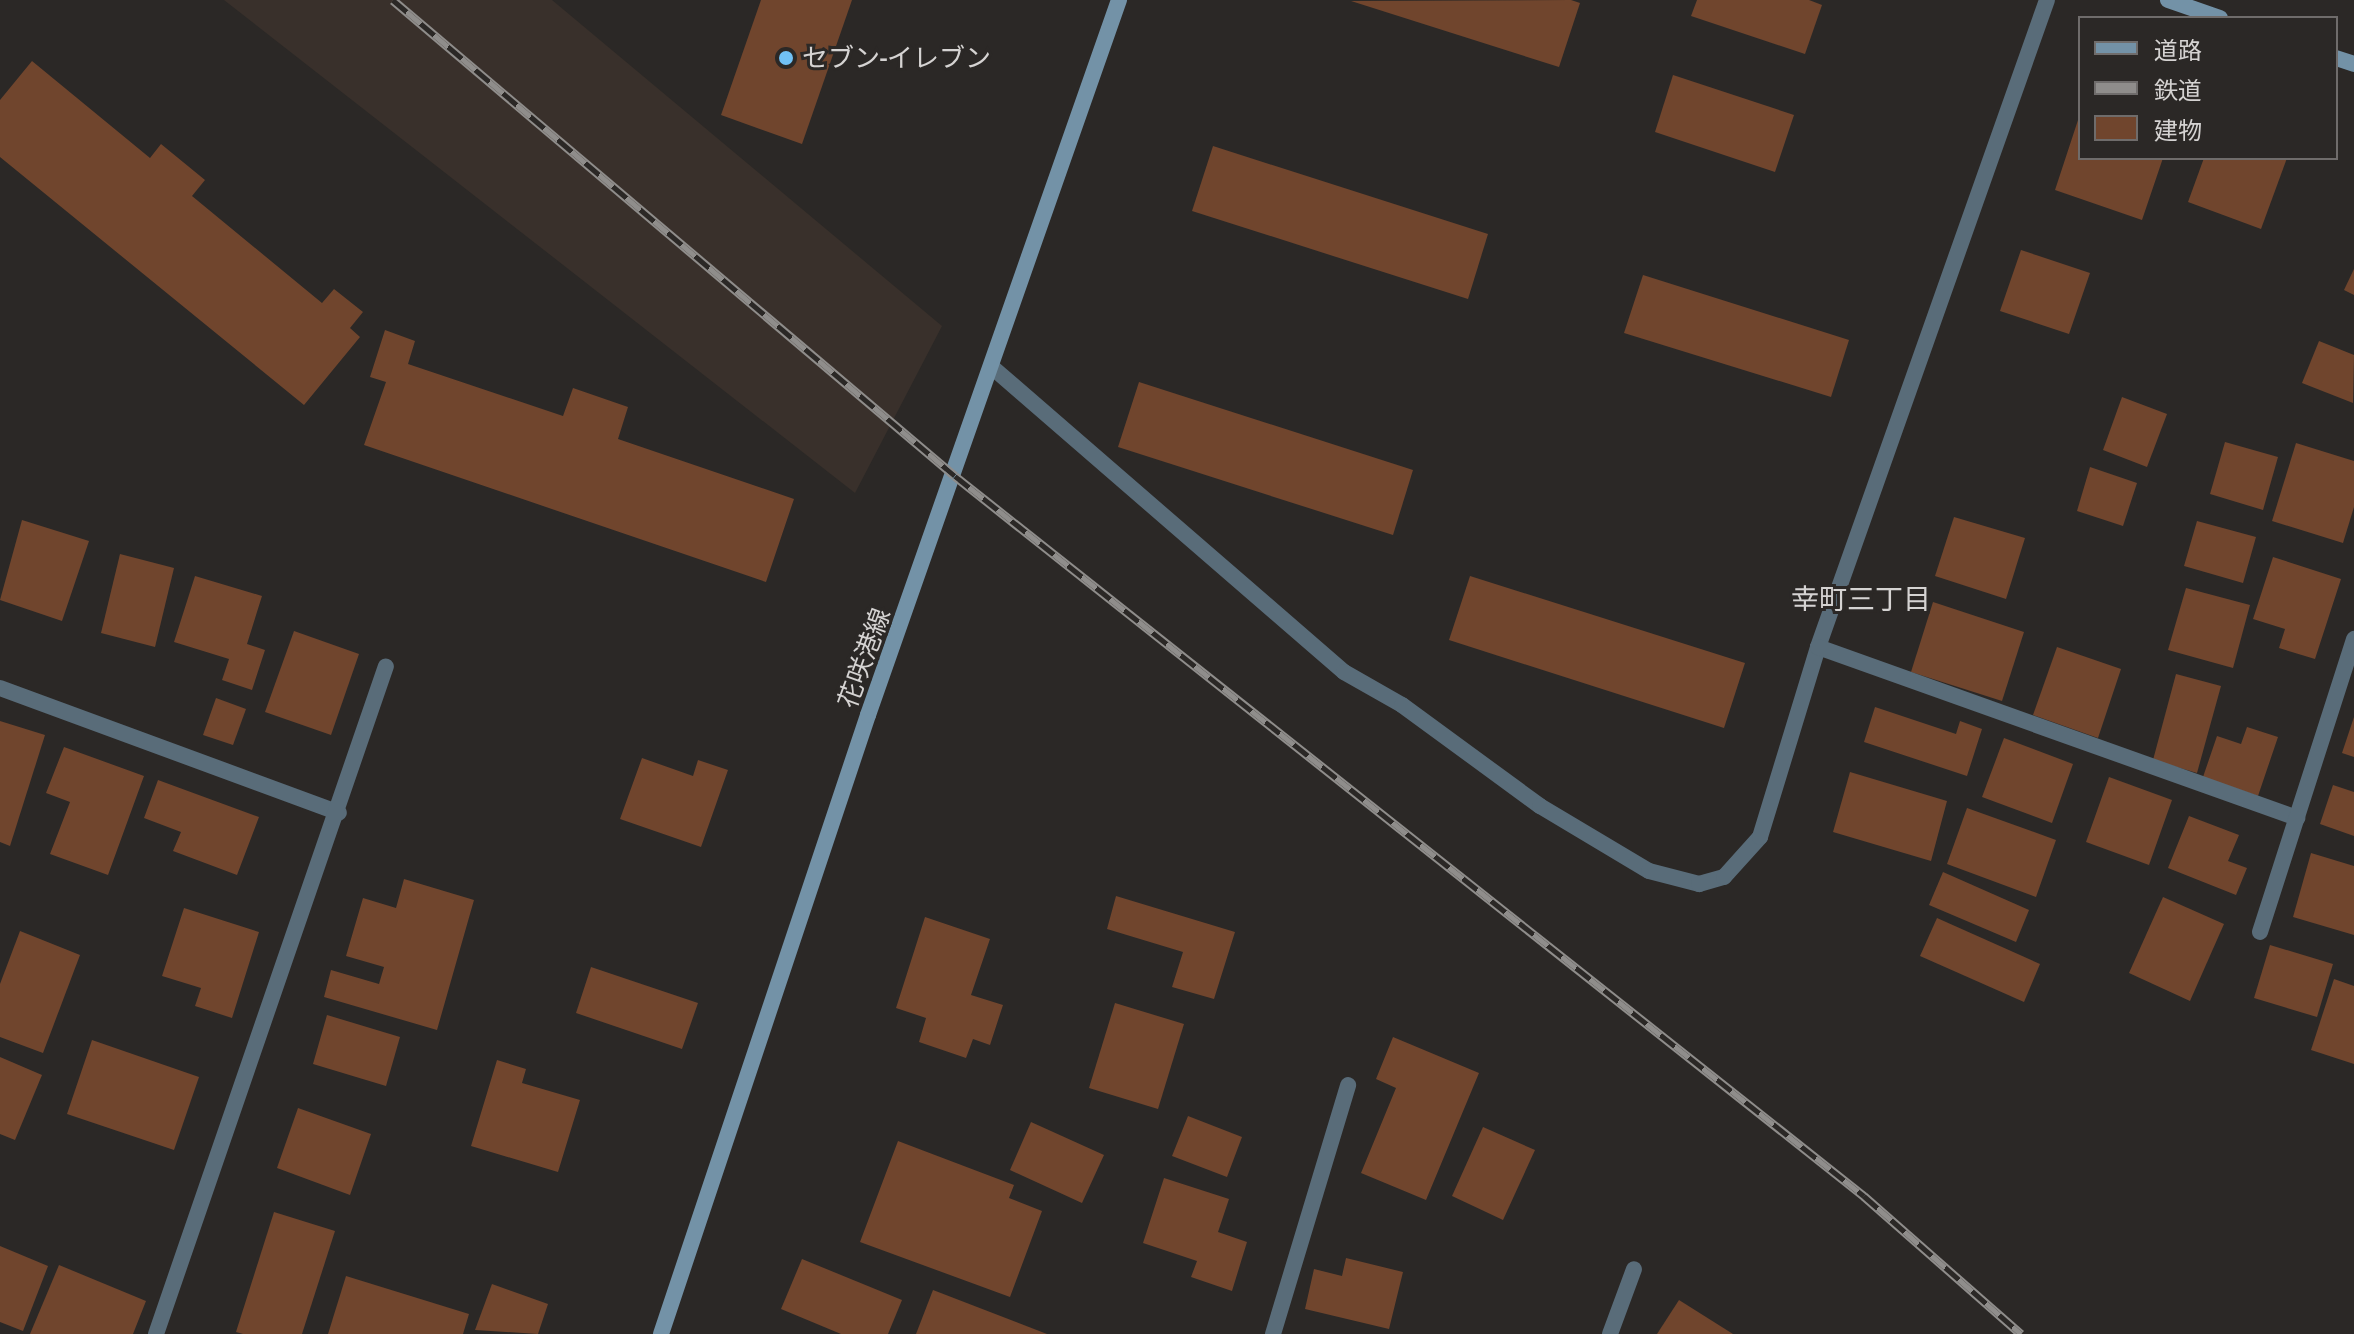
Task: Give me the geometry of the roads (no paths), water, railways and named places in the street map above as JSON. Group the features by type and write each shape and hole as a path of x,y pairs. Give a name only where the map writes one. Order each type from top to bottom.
{"main road":[{"name":"花咲港線","path":"661,1334 868,715 993,368 1119,0"},
{"path":"2168,0 2214,16"}],"street":[{"path":"993,368 1344,672 1402,705 1540,806 1649,871 1699,884 1724,877 1760,837 1818,647 2047,0"},
{"path":"2260,932 2354,639"},
{"path":"1818,647 2297,818"},
{"path":"156,1334 339,813 386,666"},
{"path":"0,688 339,813"},
{"path":"1273,1334 1348,1085"},
{"path":"1610,1334 1634,1269"}],"railway":[{"path":"393,0 955,476 1864,1196 2021,1334"}],"place":[{"name":"セブン-イレブン","path":"786,58"}],"district":[{"name":"幸町三丁目","path":"1861,599"}]}
